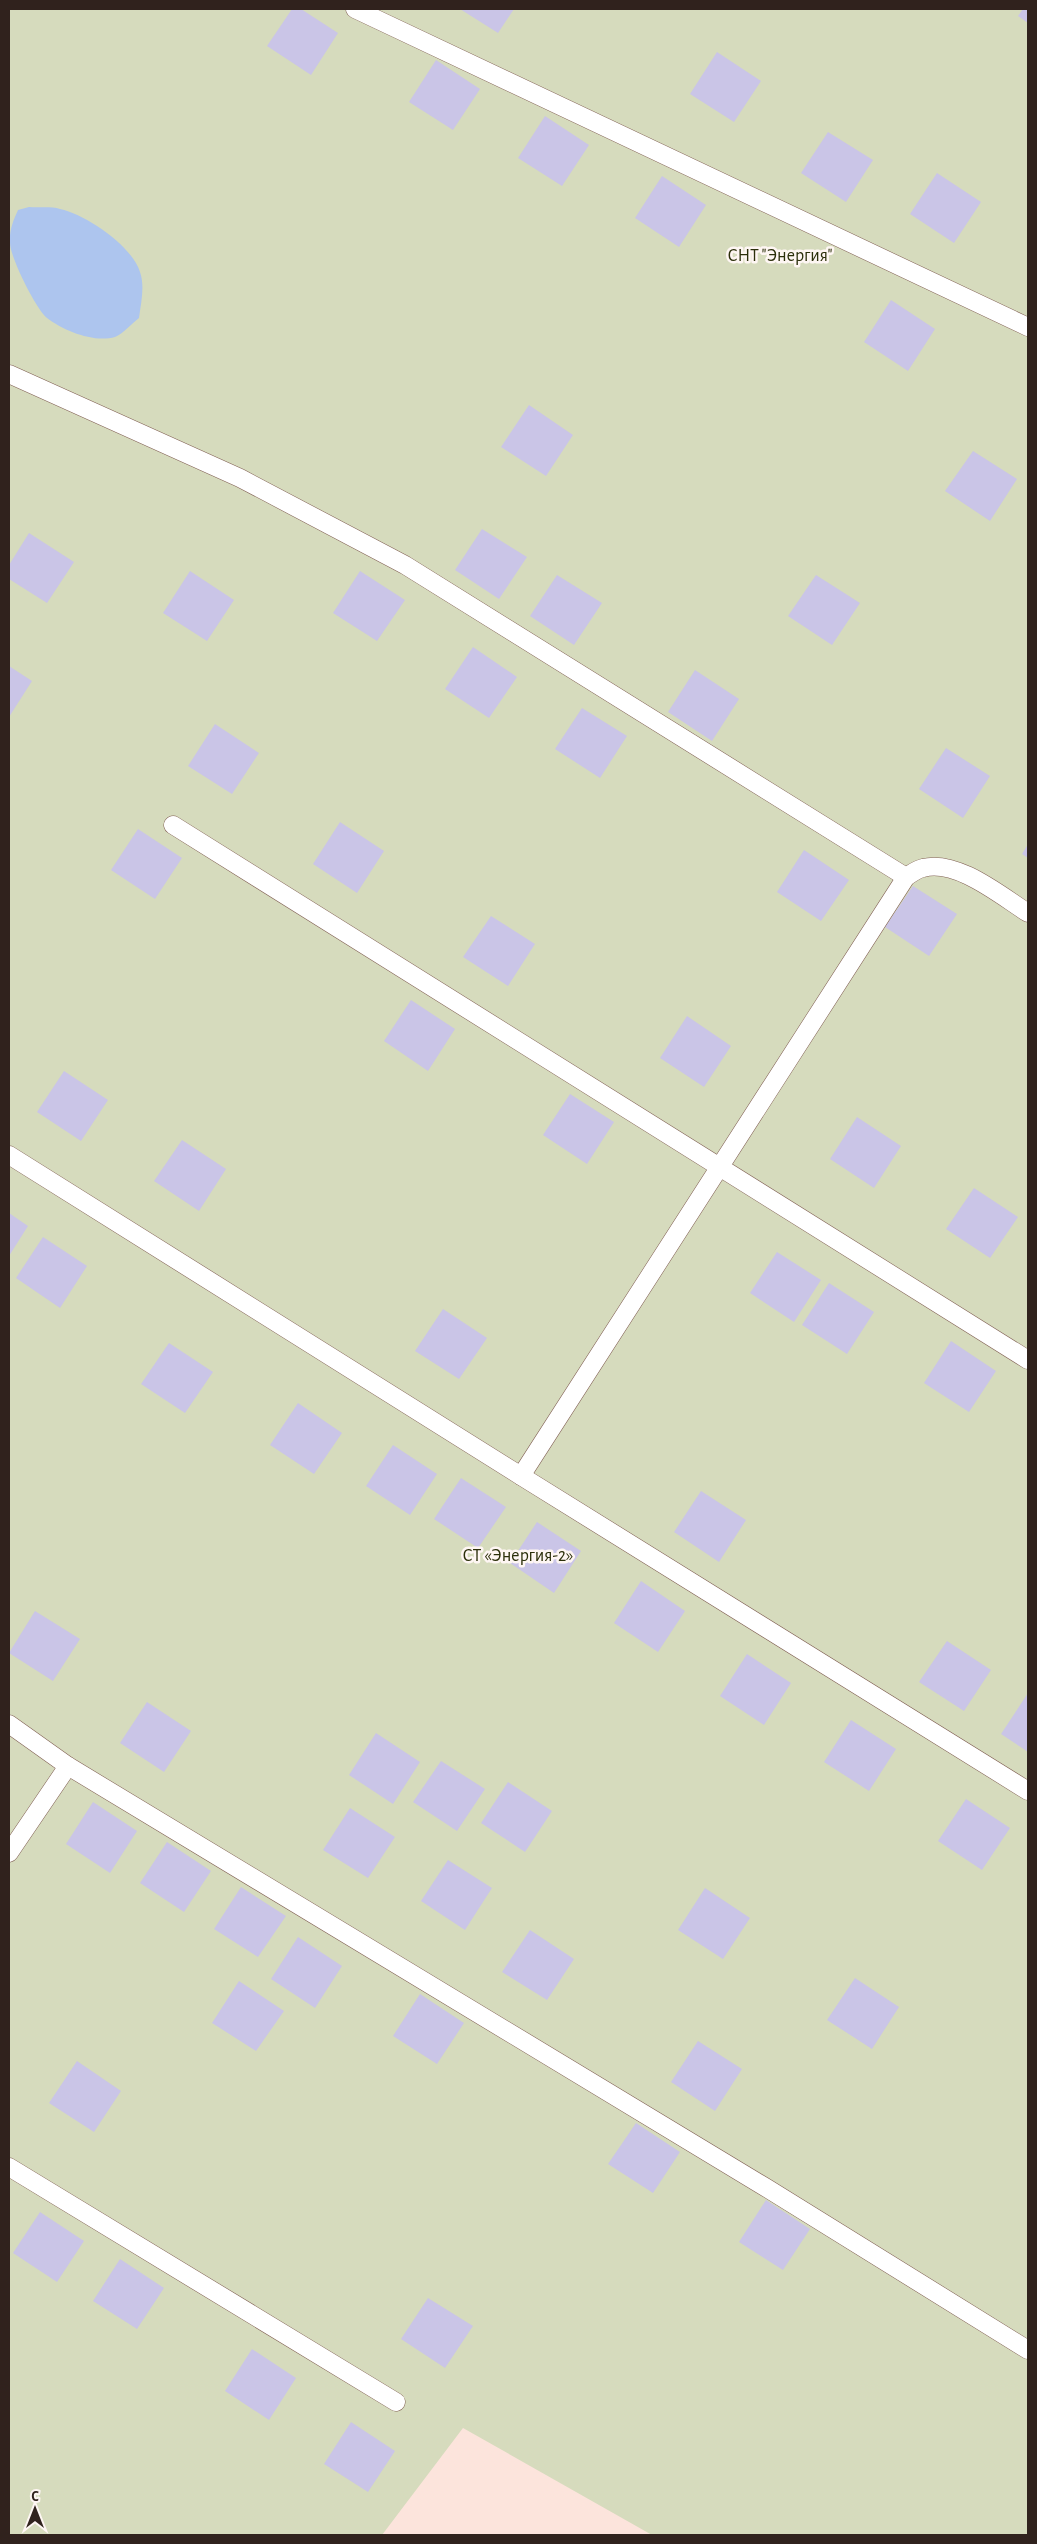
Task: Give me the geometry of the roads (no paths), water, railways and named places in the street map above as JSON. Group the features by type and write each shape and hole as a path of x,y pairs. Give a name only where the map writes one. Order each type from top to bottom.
{"lane":[{"path":"355,9 1028,327"},
{"path":"9,374 240,478 404,565 906,877"},
{"path":"173,824 1028,1360"},
{"path":"521,1476 718,1166 906,877 923,868 942,867 962,872 1028,913"},
{"path":"9,1155 1028,1791"},
{"path":"9,1724 68,1766 765,2187 1028,2350"},
{"path":"9,1853 68,1766"},
{"path":"9,2167 396,2402"}],"water":[{"path":"29,207 49,207 71,212 107,233 128,252 140,272 142,283 139,318 115,337 98,338 70,331 54,323 42,313 19,271 10,243 10,234 18,210"}],"park label":[{"name":"СНТ \"Энергия\"","path":"780,256"},
{"name":"СТ «Энергия-2»","path":"518,1556"}]}
